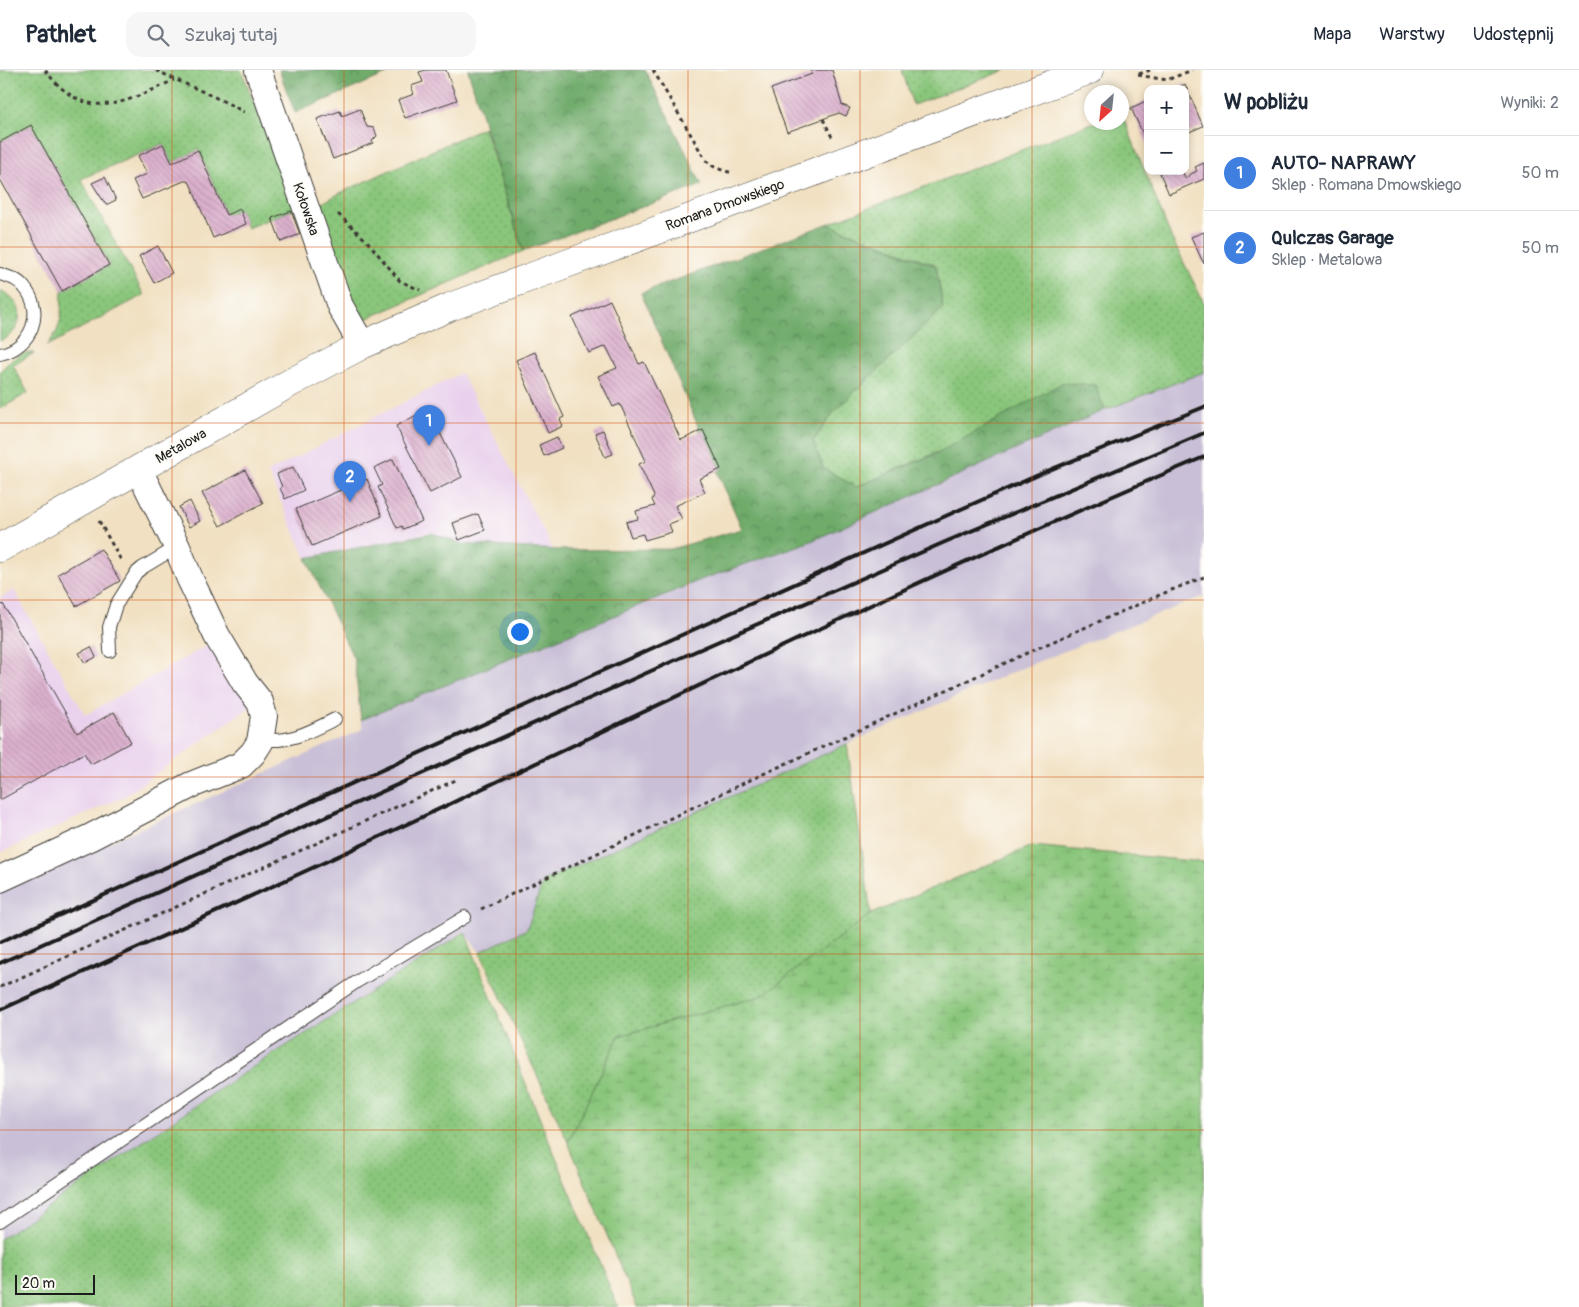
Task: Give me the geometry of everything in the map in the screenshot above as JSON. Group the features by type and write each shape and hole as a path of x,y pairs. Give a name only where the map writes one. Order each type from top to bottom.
{"main road":[{"name":"Romana Dmowskiego","path":"362,345 522,280 1090,70"},
{"name":"Metalowa","path":"0,548 362,345"}],"street":[{"name":"Kołowska","path":"258,70 340,306 362,345"},
{"path":"0,879 91,836 191,785 241,764 253,753 260,739 264,716 260,702 245,683 217,636 139,470"}],"lane":[{"path":"0,274 13,278 23,286 31,297 35,310 34,323 29,335 20,346 0,354"},
{"path":"110,651 108,636 111,617 132,579 147,564 177,548"},
{"path":"260,739 280,740 303,735 334,719"},
{"path":"0,1222 358,981 465,917"}],"path":[{"path":"45,70 70,95 95,106 114,104 136,97 175,80"},
{"path":"156,70 229,104 280,133"},
{"path":"653,70 705,159 711,166 737,174"},
{"path":"1150,70 1138,75 1166,80 1192,70"},
{"path":"823,119 834,142"},
{"path":"333,208 366,241 400,281 421,290"},
{"path":"97,519 132,579"},
{"path":"465,917 748,781 1038,648 1204,577"},
{"path":"0,987 458,779"}],"shaded area":[{"path":"1204,372 1204,596 1027,666 847,744 543,881 527,929 480,952 464,932 0,1239 0,891 363,729 361,720 703,579 809,542 1105,410"},
{"path":"461,373 554,551 463,544 432,533 306,558 268,472"},
{"path":"14,590 85,715 225,635 268,694 123,797 0,853 0,598"}],"green space":[{"path":"0,70 241,70 297,208 247,228 240,209 226,215 199,150 172,163 163,144 81,179 144,295 47,346 57,331 61,318 62,291 109,265 31,125 0,142"},
{"path":"279,70 396,70 295,113"},
{"path":"468,70 645,70 702,185 523,251"},
{"path":"902,70 1006,70 913,105"},
{"path":"1084,126 1084,130 1128,130 1144,169 1144,175 1146,175 1171,237 1204,303 1204,372 1105,410 1095,385 856,487 823,468 813,441 834,412 943,308 936,265 827,224"},
{"path":"484,127 523,251 361,321 339,268 319,205 338,194"},
{"path":"827,224 936,266 943,308 834,412 813,441 823,468 856,487 940,452 1062,383 1095,385 1105,410 809,542 703,579 361,720 354,659 306,558 432,533 463,544 560,550 671,549 742,529 641,293"},
{"path":"0,291 9,295 15,301 20,316 14,331 0,341"},
{"path":"27,353 34,353 13,365 28,393 0,409 0,372 12,360"},
{"path":"847,744 871,914 761,996 619,1036 568,1142 480,952 527,929 543,881"},
{"path":"1032,846 1204,862 1204,1307 637,1307 568,1142 619,1036 761,996 871,914"},
{"path":"465,932 618,1307 0,1307 0,1239 242,1074"}],"building":[{"path":"446,70 457,100 405,118 398,100 414,94 411,86 423,82 419,72"},
{"path":"811,70 832,70 842,105 850,108 846,116 839,113 787,132 771,89 812,74"},
{"path":"1189,93 1203,126 1189,132"},
{"path":"1144,102 1144,136 1131,108"},
{"path":"360,109 367,127 374,128 377,136 372,141 373,143 333,159 317,119 340,111 342,116"},
{"path":"31,125 109,265 62,291 0,179 0,142"},
{"path":"163,144 172,163 198,150 226,215 240,209 246,224 213,238 190,183 187,181 142,199 133,180 147,174 138,156"},
{"path":"1204,163 1204,179 1169,194 1161,175 1184,175 1186,179 1197,171 1195,167"},
{"path":"105,177 116,200 106,205 92,183"},
{"path":"291,211 300,234 281,242 272,218"},
{"path":"1204,232 1204,264 1191,237"},
{"path":"158,246 172,273 154,283 139,256"},
{"path":"610,300 639,364 644,362 681,440 703,430 721,469 699,479 705,492 675,506 682,519 669,524 672,532 645,540 643,534 631,537 626,522 638,519 636,511 655,506 652,500 654,496 639,464 646,461 620,404 613,407 598,376 617,368 606,346 589,353 572,317"},
{"path":"535,352 564,417 560,419 563,426 548,433 516,360"},
{"path":"428,409 462,477 430,493 396,426"},
{"path":"603,430 613,454 605,457 595,433"},
{"path":"557,437 562,448 544,456 539,445"},
{"path":"393,459 422,521 403,529 402,526 397,528 378,487 382,485 374,468"},
{"path":"293,467 304,490 285,499 277,474"},
{"path":"245,470 263,503 220,526 202,493"},
{"path":"367,479 382,516 312,546 296,509"},
{"path":"190,501 200,521 189,527 179,507"},
{"path":"478,514 485,530 459,540 453,523"},
{"path":"101,549 120,581 76,606 58,574"},
{"path":"3,604 77,733 114,712 131,742 91,764 84,753 0,800 0,606"},
{"path":"91,647 96,657 85,663 79,653"}],"railway":[{"path":"0,942 959,510 1052,469 1204,407"},
{"path":"0,963 671,662 945,542 1204,433"},
{"path":"0,1010 398,828 921,582 1204,457"}],"place":[{"name":"AUTO- NAPRAWY","path":"429,446"},
{"name":"Qulczas Garage","path":"350,502"}]}
